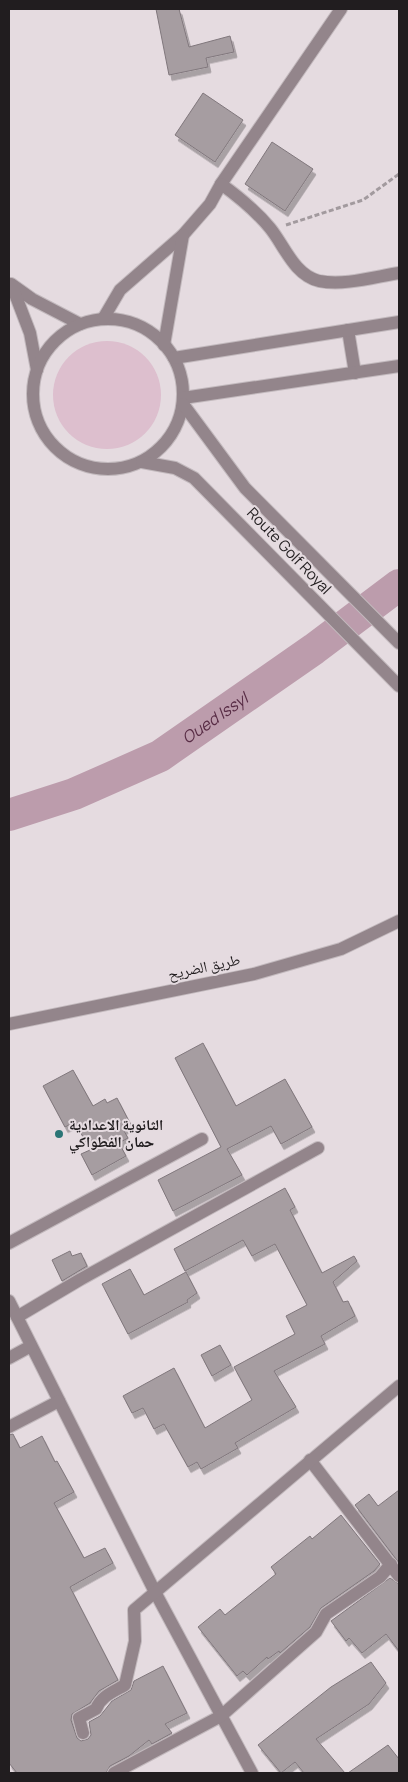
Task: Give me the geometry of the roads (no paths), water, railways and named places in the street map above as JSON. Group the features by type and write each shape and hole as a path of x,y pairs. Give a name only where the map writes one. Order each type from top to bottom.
{"street":[{"path":"103,319 120,290 183,235 210,204 221,184 341,9"},
{"path":"221,184 238,196 271,229 290,258 303,273 317,281 338,282 399,273"},
{"path":"164,345 183,235"},
{"path":"10,284 32,299 80,324"},
{"path":"10,284 30,333 37,370"},
{"path":"103,319 137,324 152,333 174,358 183,384 183,401 178,422 169,438 157,452 142,462 120,469 98,469 77,463 58,451 44,434 35,414 33,392 37,370 46,351 61,335 80,324 103,319"},
{"path":"174,358 399,322"},
{"path":"348,330 356,373"},
{"path":"183,401 399,366"},
{"name":"Route Golf Royal","path":"183,401 245,488 399,643"},
{"name":"Route Golf Royal","path":"142,462 162,464 194,478 399,686"},
{"name":"طريق الضريح","path":"9,1024 279,967 341,949 399,921"},
{"path":"9,1243 202,1139"},
{"path":"17,1317 98,1269 318,1148"},
{"path":"9,1301 155,1592 252,1773"},
{"path":"9,1358 31,1346"},
{"path":"83,1733 79,1718 96,1709 99,1700 125,1685 135,1641 134,1610 399,1386"},
{"path":"9,1427 59,1401"},
{"path":"310,1460 399,1576"},
{"path":"114,1773 221,1716 316,1632 326,1614 380,1577 391,1564"}],"waterway":[{"name":"Oued Issyl","path":"9,815 74,794 160,756 314,649 399,585"}],"place":[{"name":"الثانوية الاعدادية حمان الفطواكي","path":"59,1134"}]}
